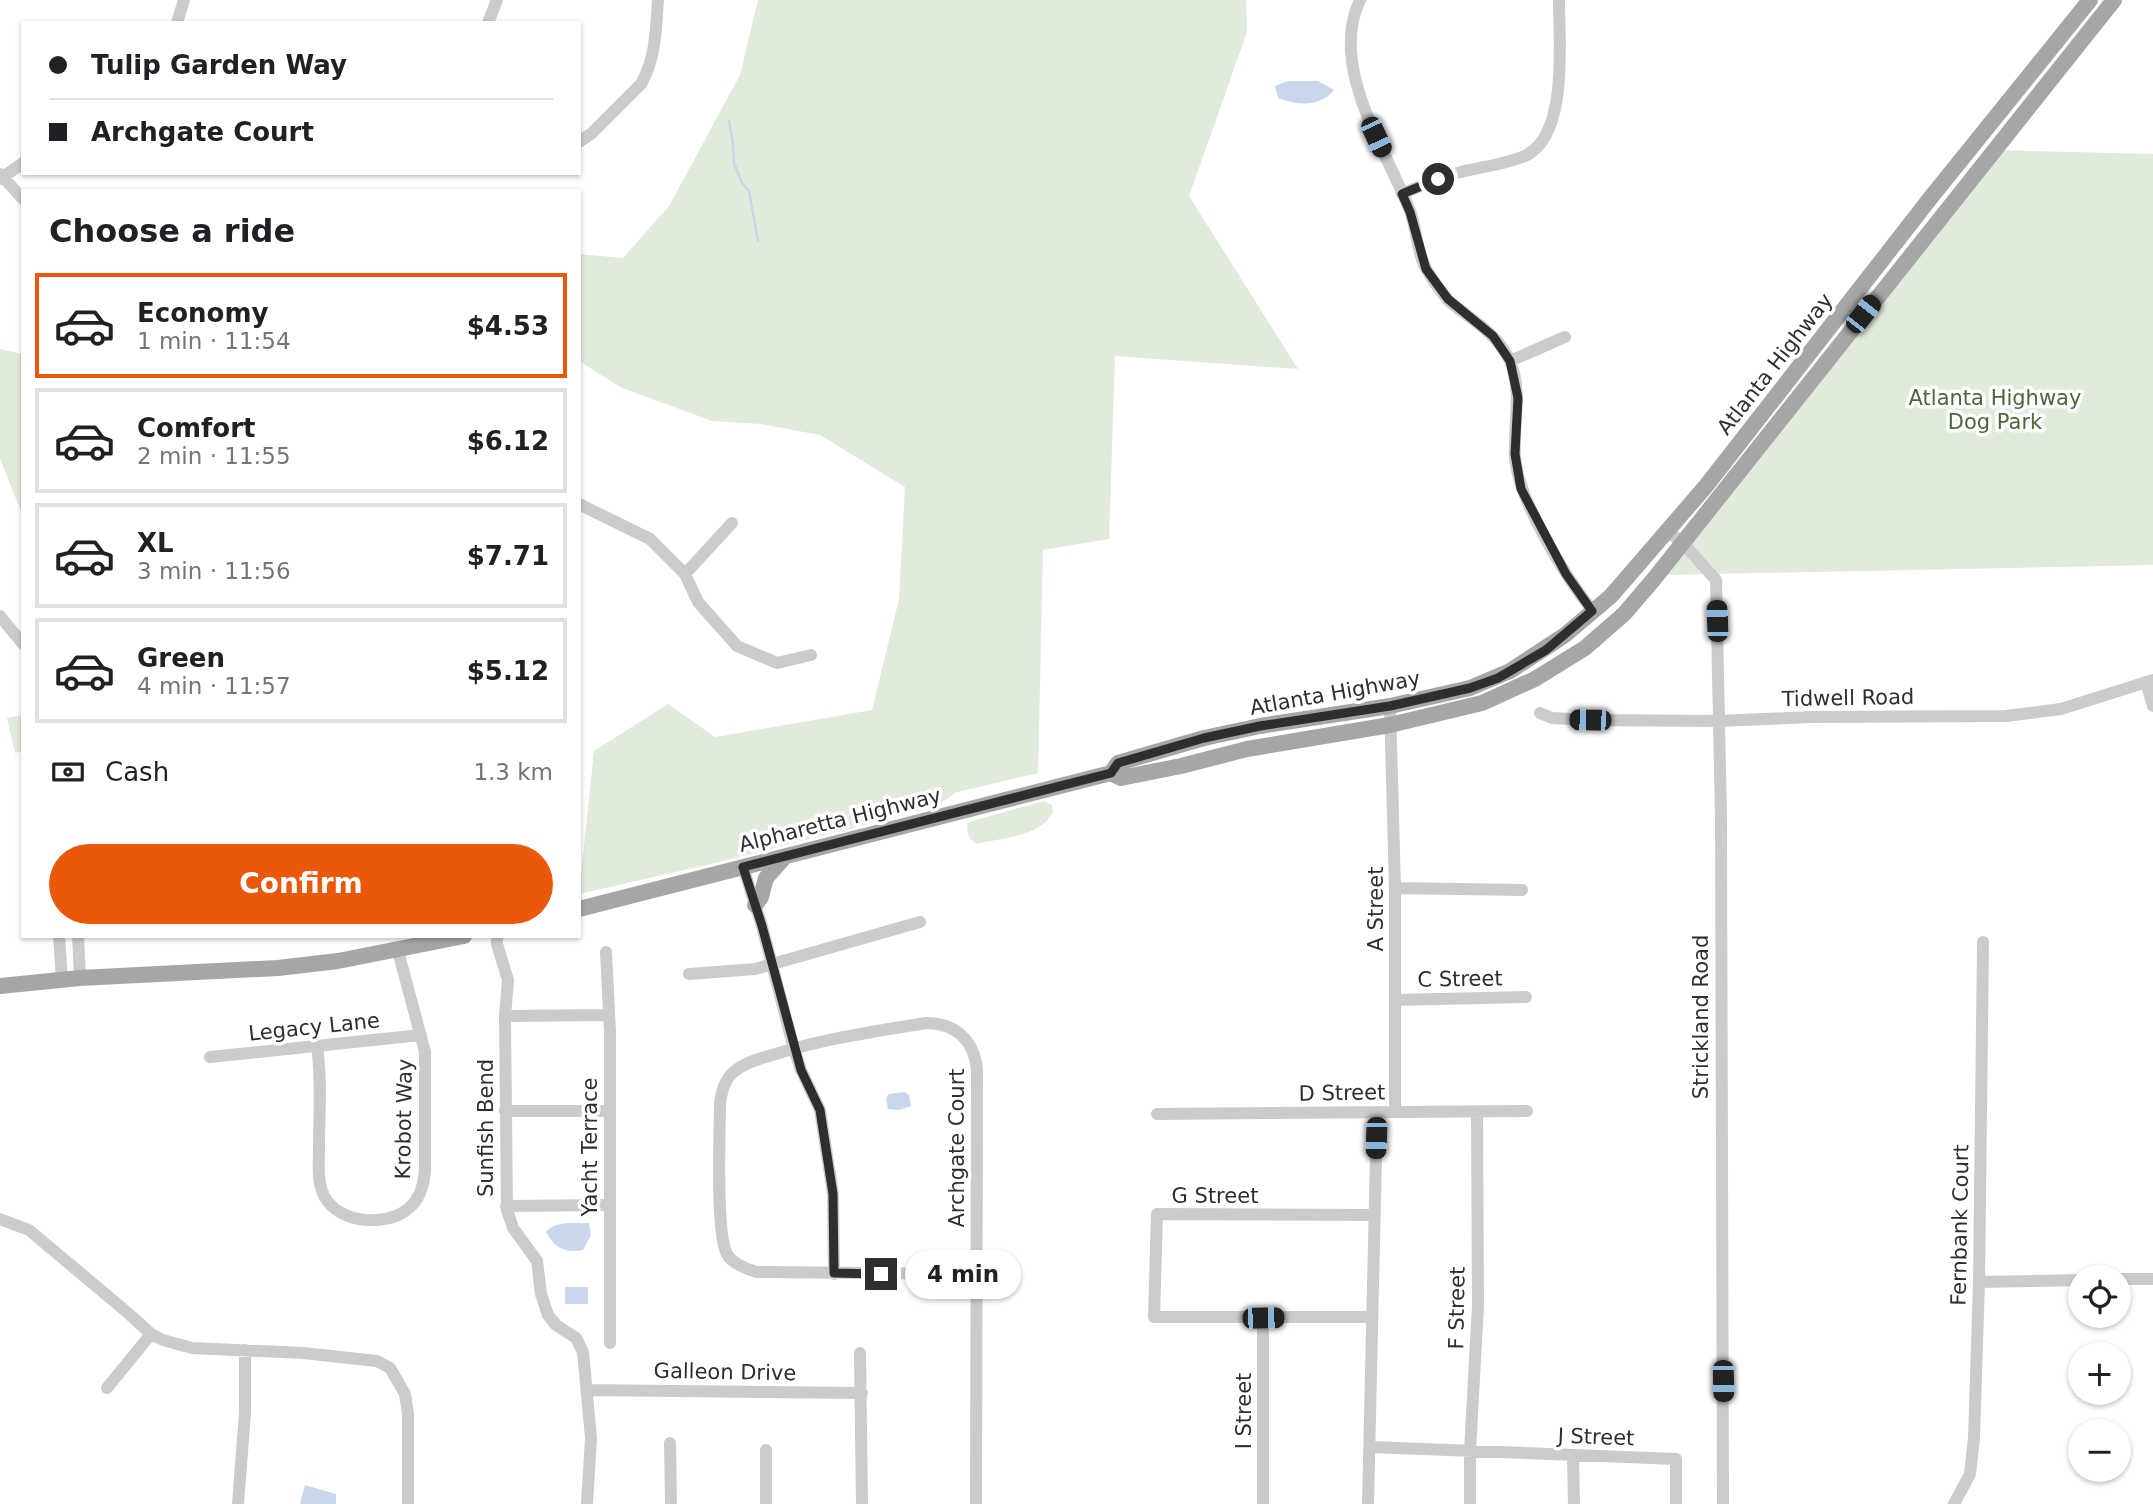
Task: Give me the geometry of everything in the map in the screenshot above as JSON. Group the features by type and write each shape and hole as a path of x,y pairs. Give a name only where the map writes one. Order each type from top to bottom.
{"main road":[{"name":"Atlanta Highway","path":"2090,0 1812,347 1668,532 1611,596 1546,650 1498,678 1443,695 1204,738 1118,763 1111,773 1121,778 1247,749 1391,725 1486,702 1535,679 1573,656 1624,614 2114,0"},
{"name":"Alpharetta Highway","path":"581,908 1111,773"},
{"path":"755,905 761,897 766,878 787,855"},
{"path":"0,986 80,978 278,968 398,951 455,938"}],"street":[{"path":"178,21 184,0"},
{"path":"489,21 497,0"},
{"path":"581,141 592,133 645,76 655,43 657,0"},
{"path":"1360,0 1356,7 1352,55 1357,86 1367,119 1410,212 1426,269 1448,299 1493,336 1510,361 1518,398 1515,454 1521,489 1566,574 1592,611"},
{"path":"1402,194 1455,174 1525,155 1545,138 1557,99 1559,0"},
{"path":"21,164 1,177 21,197"},
{"path":"1510,361 1565,337"},
{"path":"581,505 650,539 685,574 698,601 737,646 777,663 811,655"},
{"path":"685,574 732,523"},
{"name":"Strickland Road","path":"1668,532 1682,542 1716,580 1723,1504"},
{"path":"0,616 21,642"},
{"path":"2149,681 2153,706"},
{"name":"Tidwell Road","path":"1539,713 1552,719 1572,720 1719,721 1812,717 2006,716 2061,709 2149,681"},
{"name":"A Street","path":"1390,706 1395,888 1395,1112"},
{"path":"743,867 794,1049 820,1110 833,1194 834,1273"},
{"path":"1395,888 1522,890"},
{"path":"689,974 755,969 920,922"},
{"path":"59,938 62,980"},
{"path":"78,938 80,978"},
{"name":"Sunfish Bend","path":"498,938 497,944 508,980 505,1016 506,1206 513,1228 537,1261 541,1294 548,1315 556,1325 576,1338 582,1347 591,1438 587,1504"},
{"name":"Fernbank Court","path":"1954,1504 1970,1474 1974,1438 1979,1282 1983,942"},
{"name":"Krobot Way","path":"317,1046 318,1171 322,1191 328,1202 339,1212 359,1219 376,1220 405,1211 417,1199 423,1186 425,1052 398,951"},
{"name":"Yacht Terrace","path":"606,952 610,1032 610,1343"},
{"name":"C Street","path":"1395,1000 1525,997"},
{"path":"505,1016 608,1015"},
{"name":"Archgate Court","path":"976,1274 756,1272 739,1266 727,1255 721,1226 720,1103 730,1075 745,1064 794,1049 846,1036 926,1023 951,1027 966,1038 975,1057 977,1071 976,1504"},
{"name":"Legacy Lane","path":"210,1057 421,1035"},
{"path":"505,1111 609,1111"},
{"name":"D Street","path":"1157,1114 1527,1111"},
{"path":"1368,1504 1377,1112"},
{"name":"F Street","path":"1470,1504 1470,1451 1478,1306 1477,1112"},
{"path":"506,1206 610,1205"},
{"name":"G Street","path":"1263,1318 1154,1317 1157,1214 1374,1215"},
{"path":"0,1219 29,1230 151,1334 163,1340 191,1348 377,1361 390,1368 405,1394 408,1414 408,1504"},
{"path":"2131,1279 2153,1279"},
{"path":"1979,1282 2068,1280"},
{"path":"1263,1318 1372,1317"},
{"name":"I Street","path":"1263,1318 1263,1504"},
{"path":"107,1388 151,1334"},
{"path":"238,1504 244,1447 244,1350"},
{"path":"860,1353 862,1504"},
{"name":"Galleon Drive","path":"588,1390 862,1393"},
{"path":"670,1443 671,1504"},
{"path":"1371,1447 1470,1451"},
{"path":"766,1450 766,1504"},
{"name":"J Street","path":"1470,1451 1676,1459 1676,1504"},
{"path":"1573,1455 1574,1504"}],"green space":[{"path":"758,0 1246,0 1247,32 1189,196 1298,369 1115,356 1109,539 1043,550 1038,773 957,792 935,807 711,864 581,894 594,751 668,704 715,737 872,710 899,599 905,487 820,435 760,424 712,421 620,387 581,362 581,254 623,258 669,206 740,75"},
{"name":"Atlanta Highway Dog Park","path":"1998,150 2153,154 2153,565 1663,575"},
{"path":"0,349 21,354 21,511 0,459"},
{"path":"21,715 21,752 15,753 7,718"},
{"path":"1044,801 1052,805 1053,812 1039,827 1030,832 976,844 968,835 968,823 972,821"}],"water":[{"path":"1288,81 1318,81 1334,90 1322,100 1293,103 1278,98 1275,86"},
{"path":"905,1092 909,1095 911,1106 899,1110 888,1109 886,1098 889,1094"},
{"path":"589,1223 591,1235 583,1250 561,1248 546,1232 560,1224"},
{"path":"565,1287 588,1287 588,1304 565,1304"},
{"path":"305,1485 336,1494 336,1504 300,1504"}],"waterway":[{"path":"729,121 734,163 742,183 749,191 758,241"}],"route":[{"path":"881,1274 834,1273 833,1194 820,1110 794,1049 762,926 743,867 1111,773 1118,763 1204,738 1260,726 1390,706 1470,688 1498,678 1546,650 1592,611 1566,574 1521,489 1515,454 1518,398 1510,361 1493,336 1448,299 1426,269 1410,212 1402,194 1438,179"}]}
